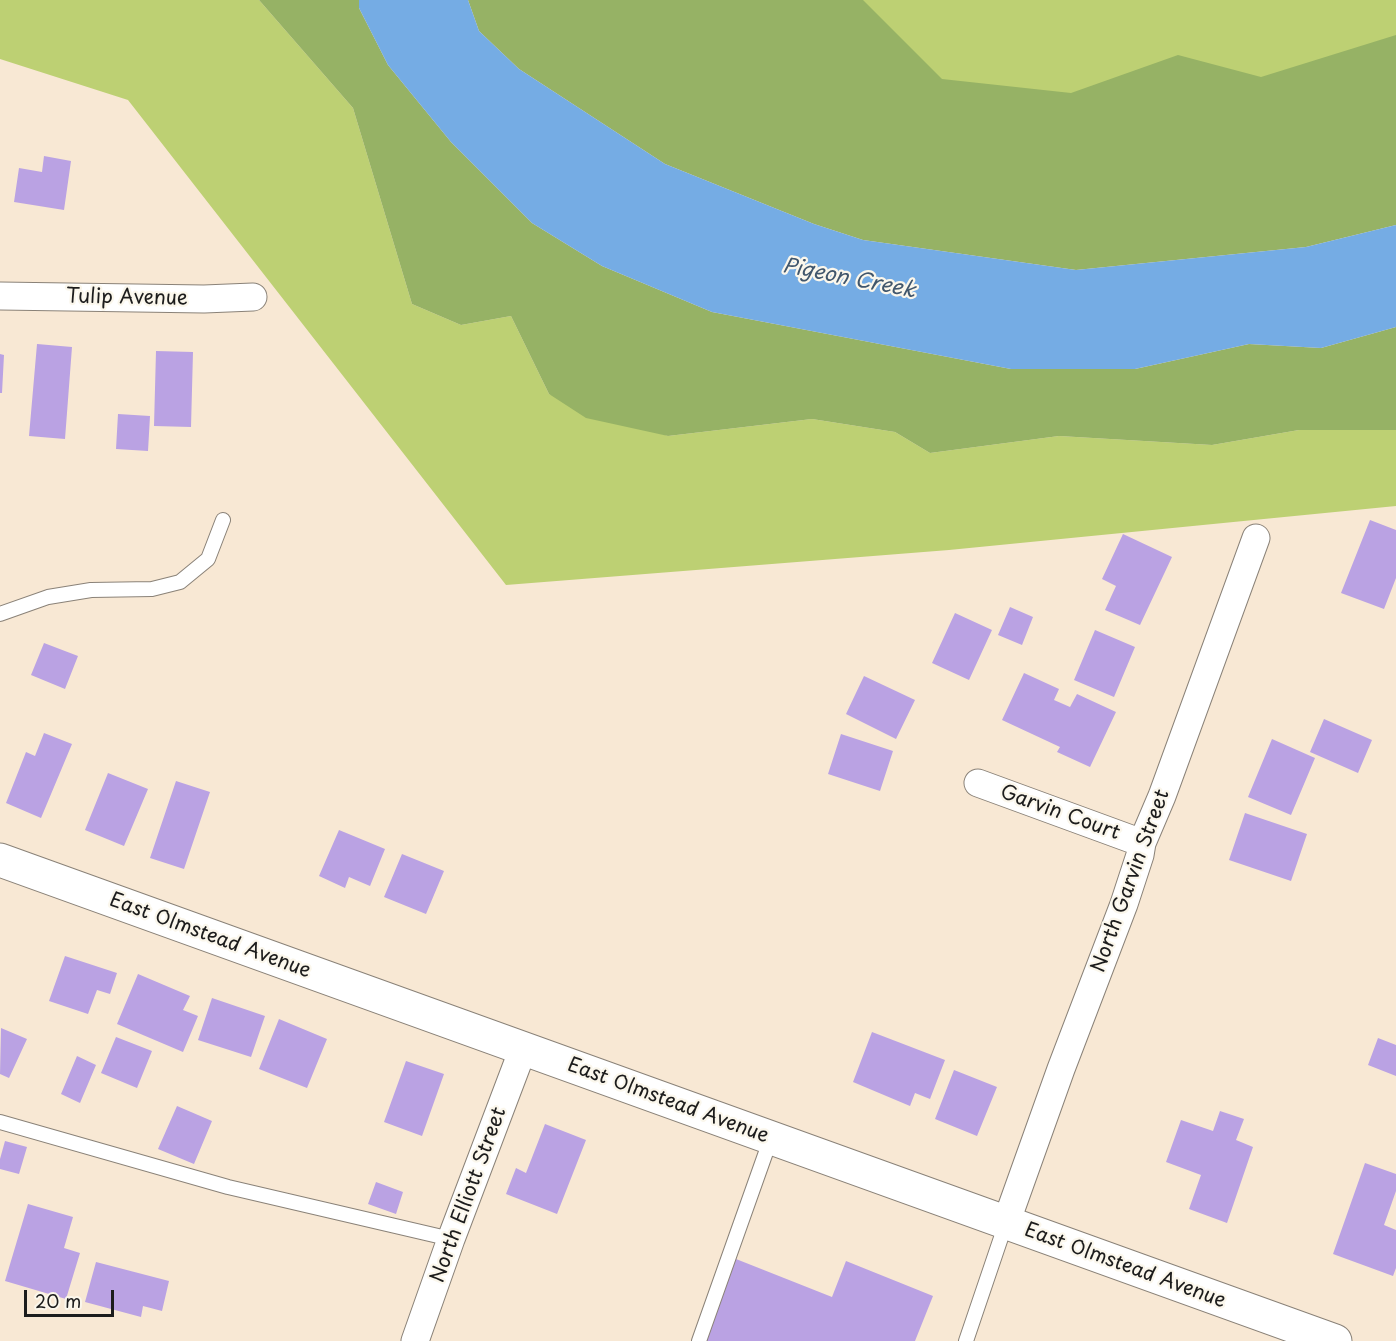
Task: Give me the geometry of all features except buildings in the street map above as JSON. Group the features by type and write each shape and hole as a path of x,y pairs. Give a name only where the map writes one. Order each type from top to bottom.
{"street":[{"name":"Tulip Avenue","path":"0,296 204,299 253,297"},
{"name":"North Garvin Street","path":"1006,1223 1061,1069 1124,904 1142,843 1162,796 1256,538"},
{"name":"Garvin Court","path":"978,783 1142,843"},
{"name":"East Olmstead Avenue","path":"0,860 1335,1341"},
{"name":"North Elliott Street","path":"415,1341 523,1049"}],"lane":[{"path":"0,614 48,597 91,590 152,590 180,582 208,559 223,520"},
{"path":"0,1122 228,1187 452,1239"},
{"path":"699,1341 771,1138"},
{"path":"966,1341 1006,1223"}],"green space":[{"path":"0,0 259,0 353,108 412,304 461,325 511,316 549,394 668,436 812,419 895,432 930,453 1059,436 1212,445 1299,430 1396,430 1396,506 949,550 506,585 128,100 0,59"},
{"path":"259,0 359,0 359,8 388,65 451,142 532,223 602,266 712,312 1011,369 1135,369 1249,344 1321,348 1396,327 1396,430 1299,430 1212,445 1059,436 930,453 895,432 812,419 668,436 586,418 549,394 511,316 461,325 412,304 353,108"},
{"path":"468,0 863,0 942,79 1071,93 1178,55 1261,77 1396,35 1396,225 1306,247 1076,270 863,240 814,224 665,164 519,69 479,31"},
{"path":"808,0 1396,0 1396,93 980,148"}],"water":[{"name":"Pigeon Creek","path":"359,0 468,0 479,31 519,69 665,164 814,224 863,240 1076,270 1306,247 1396,225 1396,327 1321,348 1249,344 1135,369 1011,369 712,312 602,266 532,223 451,142 388,65 359,8"}]}
